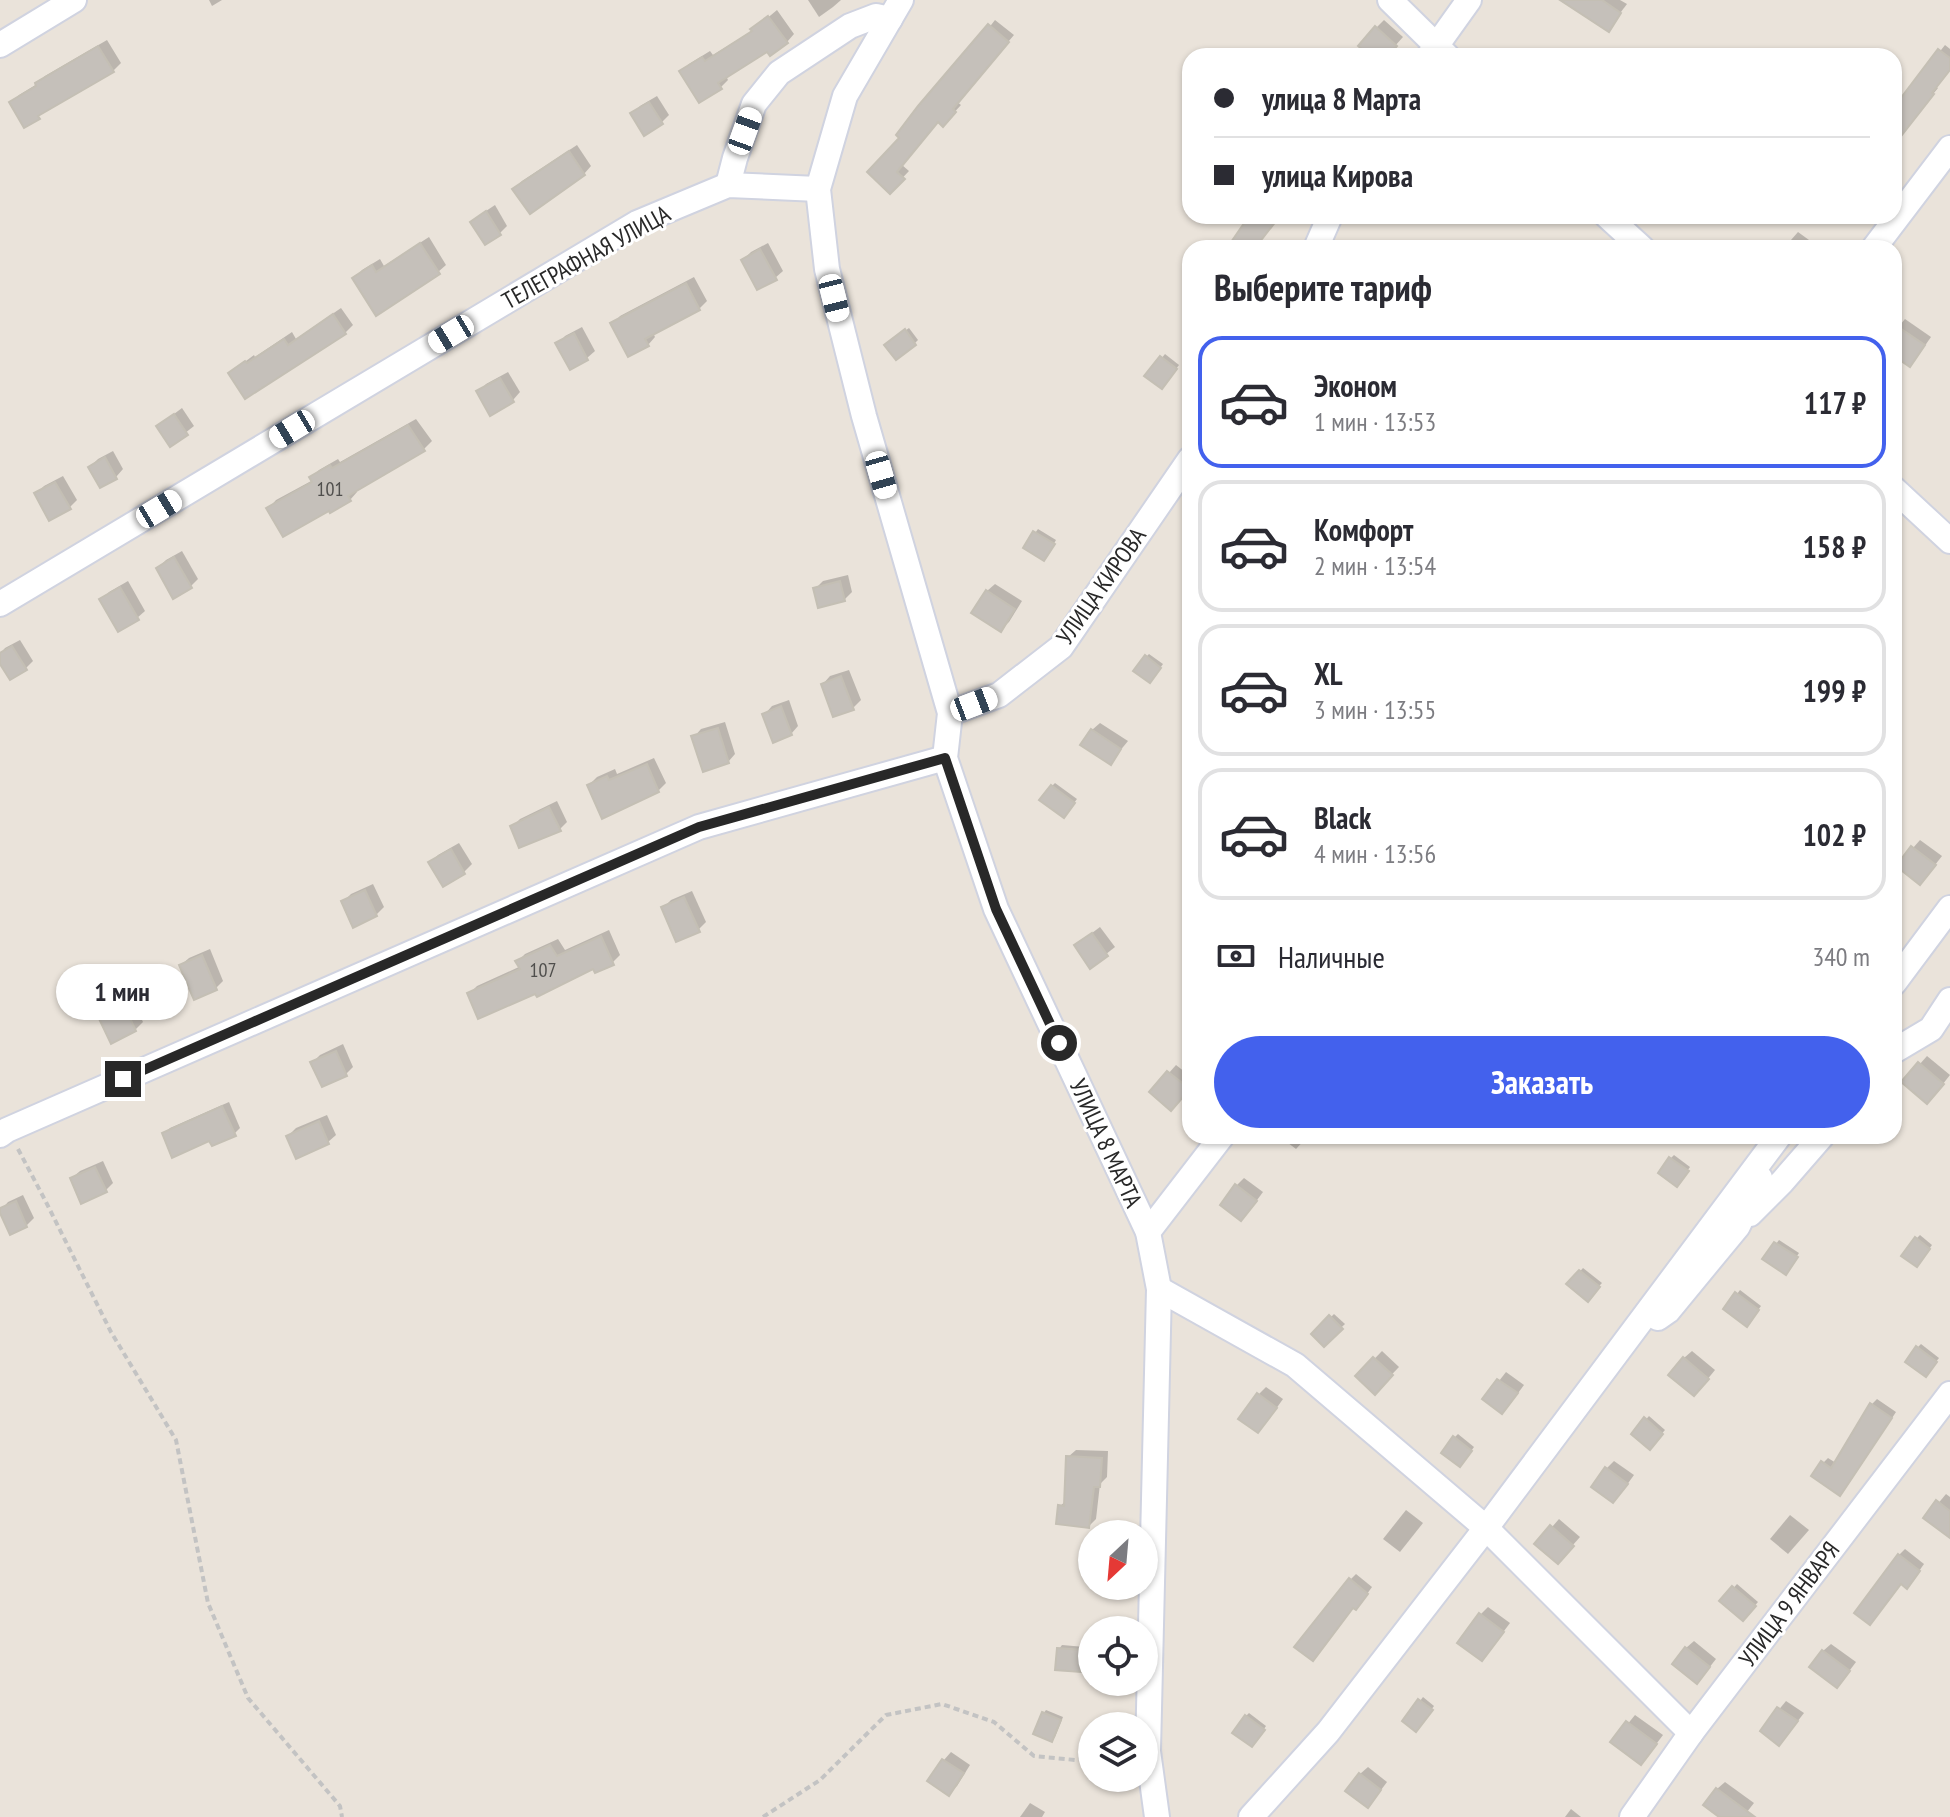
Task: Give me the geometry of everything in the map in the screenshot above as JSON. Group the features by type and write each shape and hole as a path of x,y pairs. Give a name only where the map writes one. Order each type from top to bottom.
{"street":[{"path":"0,45 74,0"},
{"path":"1390,0 1434,48"},
{"path":"1440,48 1469,0"},
{"path":"728,185 754,104 779,73 850,26 896,10"},
{"name":"УЛИЦА 8 МАРТА","path":"896,10 845,96 818,189 827,269 864,416 950,713 945,758 996,909 1148,1232 1159,1289 1148,1751 1157,1817"},
{"path":"1902,211 1950,148"},
{"name":"ТЕЛЕГРАФНАЯ УЛИЦА","path":"0,604 637,223 728,185 818,189"},
{"path":"1616,224 1633,240"},
{"path":"1880,240 1892,224"},
{"name":"УЛИЦА КИРОВА","path":"950,713 999,695 1061,647 1182,471"},
{"path":"1902,496 1950,541"},
{"path":"2,1128 699,827 945,758"},
{"path":"1902,971 1950,908"},
{"path":"1902,1048 1941,1034 1950,1000"},
{"path":"1148,1232 1216,1144"},
{"path":"1251,1817 1328,1732 1486,1528 1774,1144"},
{"path":"1738,1226 1776,1144"},
{"path":"1624,1343 1668,1311 1738,1226 1815,1144"},
{"path":"1159,1289 1295,1365 1486,1528 1691,1733"},
{"name":"УЛИЦА 9 ЯНВАРЯ","path":"1632,1817 1691,1733 1950,1394"}],"path":[{"path":"2,1128 45,1200 111,1332 176,1440 208,1603 248,1698 340,1806 342,1817"},
{"path":"763,1817 820,1780 886,1715 942,1704 994,1722 1034,1756 1078,1760"}],"building":[{"path":"1560,0 1602,0 1621,13 1609,32"},
{"path":"768,16 788,43 770,56 767,52 718,83 722,89 699,103 679,71 702,57 705,61 752,31 750,29"},
{"path":"988,24 1009,42 953,109 956,112 943,127 938,122 897,172 905,179 890,194 867,172 899,138 896,135 918,106"},
{"path":"1375,26 1397,46 1360,48 1358,46"},
{"path":"98,46 114,72 38,116 40,119 24,128 9,102"},
{"path":"1938,49 1950,58 1950,70 1902,135 1902,96"},
{"path":"649,102 663,124 644,136 630,113"},
{"path":"569,151 585,175 530,214 512,189"},
{"path":"486,211 501,235 485,245 470,222"},
{"path":"1244,224 1274,224 1261,240 1232,240"},
{"path":"420,243 440,274 376,316 352,278 372,265 376,272"},
{"path":"760,249 777,280 757,290 741,260"},
{"path":"686,283 700,310 645,339 649,346 628,357 610,323"},
{"path":"333,314 346,334 245,399 228,373 284,339 288,345"},
{"path":"905,329 916,345 896,360 884,345"},
{"path":"1902,329 1925,345 1910,367 1902,362"},
{"path":"574,333 588,360 570,370 555,343"},
{"path":"1160,356 1177,369 1162,389 1144,376"},
{"path":"500,378 514,402 490,416 476,391"},
{"path":"174,414 188,435 170,447 156,426"},
{"path":"408,425 425,451 348,496 351,501 283,537 266,508 312,482 309,477 330,465 332,468"},
{"path":"105,457 117,479 100,488 88,467"},
{"path":"55,482 71,509 49,521 34,493"},
{"path":"1033,531 1055,544 1044,561 1023,548"},
{"path":"174,557 192,588 173,599 156,568"},
{"path":"840,581 845,601 818,608 813,588"},
{"path":"120,587 139,620 118,632 99,599"},
{"path":"986,590 1015,609 1001,632 971,613"},
{"path":"12,646 27,670 10,680 0,664 0,653"},
{"path":"1145,655 1161,668 1150,683 1133,671"},
{"path":"841,676 854,710 833,717 821,684"},
{"path":"781,706 792,735 773,743 762,714"},
{"path":"718,728 729,763 703,772 691,736"},
{"path":"1091,729 1121,749 1111,765 1080,745"},
{"path":"647,764 659,792 602,819 587,785 607,776 609,780"},
{"path":"1051,785 1075,803 1064,818 1039,800"},
{"path":"549,807 561,831 519,848 510,826"},
{"path":"1911,846 1936,865 1920,885 1902,871 1902,858"},
{"path":"451,849 465,874 443,887 428,862"},
{"path":"365,890 377,916 353,928 341,901"},
{"path":"684,897 700,932 676,942 661,907"},
{"path":"1092,933 1108,956 1090,969 1074,945"},
{"path":"601,936 614,965 595,973 593,969 537,997 535,994 478,1019 467,993 520,969 515,961 550,945 557,956"},
{"path":"202,955 217,990 194,1000 179,965"},
{"path":"119,994 136,1031 111,1044 93,1006"},
{"path":"336,1051 347,1076 322,1087 310,1062"},
{"path":"1918,1062 1944,1084 1927,1104 1902,1081"},
{"path":"1167,1071 1182,1083 1182,1098 1171,1111 1149,1092"},
{"path":"222,1106 236,1136 212,1146 209,1141 172,1158 162,1133"},
{"path":"319,1121 329,1144 296,1159 286,1136"},
{"path":"1669,1157 1689,1171 1677,1187 1658,1173"},
{"path":"95,1167 107,1192 81,1204 70,1178"},
{"path":"1235,1184 1257,1201 1241,1221 1220,1205"},
{"path":"16,1201 27,1227 10,1235 0,1208"},
{"path":"1915,1237 1930,1249 1917,1267 1901,1256"},
{"path":"1774,1242 1798,1257 1786,1275 1762,1259"},
{"path":"1579,1270 1600,1287 1588,1302 1566,1284"},
{"path":"1735,1292 1759,1310 1747,1327 1723,1309"},
{"path":"1329,1315 1343,1329 1324,1347 1311,1334"},
{"path":"1916,1346 1937,1362 1926,1377 1905,1362"},
{"path":"1373,1357 1393,1375 1375,1395 1355,1376"},
{"path":"1683,1357 1709,1379 1694,1396 1668,1375"},
{"path":"1497,1379 1518,1393 1502,1414 1482,1399"},
{"path":"1257,1393 1277,1408 1258,1433 1238,1419"},
{"path":"1870,1403 1892,1418 1840,1496 1811,1476 1821,1461 1831,1468"},
{"path":"1644,1417 1663,1434 1650,1450 1631,1434"},
{"path":"1453,1436 1472,1451 1460,1467 1441,1453"},
{"path":"1066,1456 1102,1458 1100,1487 1094,1487 1090,1520 1078,1520 1078,1527 1056,1524 1058,1505 1064,1506"},
{"path":"1605,1467 1628,1484 1613,1503 1591,1487"},
{"path":"1936,1500 1950,1511 1950,1538 1923,1518"},
{"path":"1550,1525 1574,1546 1558,1564 1534,1544"},
{"path":"1898,1554 1920,1571 1907,1589 1901,1584 1870,1625 1854,1613"},
{"path":"1349,1578 1368,1594 1356,1610 1353,1608 1313,1661 1294,1647"},
{"path":"1732,1586 1756,1606 1743,1621 1719,1601"},
{"path":"1479,1613 1504,1632 1482,1661 1457,1643"},
{"path":"1685,1647 1710,1667 1697,1684 1672,1664"},
{"path":"1057,1648 1078,1650 1078,1672 1055,1670"},
{"path":"1822,1650 1850,1671 1837,1688 1809,1667"},
{"path":"1418,1699 1433,1710 1416,1732 1402,1721"},
{"path":"1777,1707 1798,1721 1779,1746 1760,1731"},
{"path":"1042,1712 1061,1720 1052,1742 1033,1734"},
{"path":"1245,1715 1265,1730 1252,1747 1232,1733"},
{"path":"1626,1721 1657,1744 1641,1765 1610,1742"},
{"path":"942,1759 964,1773 949,1796 927,1781"},
{"path":"1359,1773 1381,1790 1368,1808 1345,1791"},
{"path":"1716,1788 1755,1817 1719,1817 1703,1805"}],"route":[{"path":"123,1079 699,827 945,758 996,909 1059,1043"}]}
